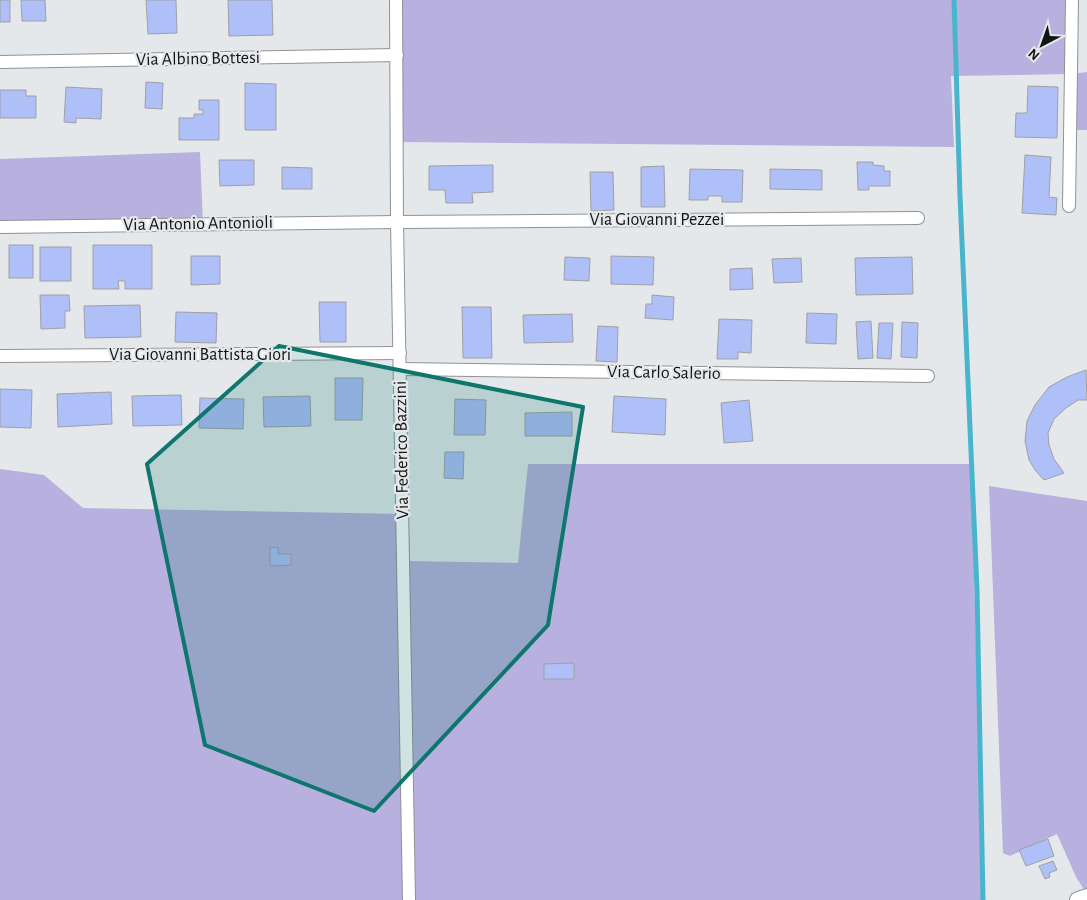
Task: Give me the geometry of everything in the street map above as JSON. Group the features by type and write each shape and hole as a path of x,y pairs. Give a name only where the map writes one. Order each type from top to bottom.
{"street":[{"name":"Via Federico Bazzini","path":"396,0 397,222 409,900"},
{"path":"1069,206 1072,0"},
{"name":"Via Albino Bottesi","path":"0,62 397,55"},
{"name":"Via Giovanni Pezzei","path":"397,222 918,218"},
{"name":"Via Antonio Antonioli","path":"0,227 397,222"},
{"name":"Via Giovanni Battista Giori","path":"0,356 400,354"},
{"name":"Via Carlo Salerio","path":"400,369 928,376"},
{"path":"1078,900 1087,897"}],"highlighted area":[{"path":"279,346 583,407 548,625 374,811 205,745 147,464"}],"shaded area":[{"path":"396,0 1072,0 1071,74 951,76 954,147 397,142"},
{"path":"1087,72 1087,130 1070,130 1071,74"},
{"path":"200,152 203,224 0,227 0,159"},
{"path":"528,464 971,464 983,900 0,900 0,469 44,475 83,508 403,514 404,561 518,563"},
{"path":"989,486 1087,501 1087,890 1085,891 1076,877 1057,834 1010,856 1003,853"}],"building":[{"path":"0,0 10,0 10,22 0,22"},
{"path":"21,0 45,0 46,21 22,21"},
{"path":"146,0 176,0 177,33 148,34"},
{"path":"228,0 272,0 273,35 229,36"},
{"path":"146,82 163,83 162,109 145,108"},
{"path":"245,83 276,84 276,130 245,130"},
{"path":"1028,86 1058,87 1057,138 1015,137 1016,113 1027,113"},
{"path":"66,87 102,89 101,119 76,118 76,123 64,122"},
{"path":"0,90 26,90 26,96 36,96 36,118 0,118"},
{"path":"199,100 219,100 219,140 179,140 179,118 194,118 194,114 203,114 203,110 199,110"},
{"path":"1025,155 1051,157 1049,197 1057,198 1056,215 1022,213"},
{"path":"219,160 254,160 254,185 220,186"},
{"path":"857,162 873,162 873,165 884,166 884,171 890,171 890,186 869,186 869,190 858,190"},
{"path":"493,165 493,192 472,193 473,203 446,203 445,190 429,190 429,166"},
{"path":"664,166 665,207 641,207 641,167"},
{"path":"282,167 312,168 312,189 282,189"},
{"path":"690,169 743,170 742,202 722,202 722,196 708,196 708,200 689,200"},
{"path":"770,169 822,170 822,190 770,189"},
{"path":"590,172 613,172 614,210 591,211"},
{"path":"9,245 33,245 33,278 9,278"},
{"path":"93,245 152,245 152,289 125,289 125,281 118,281 119,289 93,289"},
{"path":"40,247 71,247 71,281 40,281"},
{"path":"191,256 220,256 220,284 191,285"},
{"path":"611,256 654,257 653,285 611,284"},
{"path":"565,257 590,258 589,281 564,280"},
{"path":"912,257 913,294 856,295 855,258"},
{"path":"801,258 802,282 774,283 772,259"},
{"path":"752,268 753,289 730,290 730,269"},
{"path":"40,295 69,295 70,311 65,311 65,328 41,329"},
{"path":"652,295 674,297 673,320 645,318 646,304 652,304"},
{"path":"319,302 346,302 346,342 320,342"},
{"path":"140,305 141,337 85,338 84,306"},
{"path":"462,307 491,307 492,358 463,358"},
{"path":"176,312 217,313 216,343 175,342"},
{"path":"807,313 837,314 836,344 806,343"},
{"path":"572,314 573,342 524,343 523,315"},
{"path":"719,319 752,320 751,353 738,352 738,359 717,359"},
{"path":"871,321 873,358 858,359 856,322"},
{"path":"902,322 918,323 917,358 901,357"},
{"path":"879,323 893,323 891,359 877,358"},
{"path":"598,326 618,327 617,362 596,361"},
{"path":"1086,370 1087,400 1078,400 1066,408 1054,419 1048,433 1049,445 1054,459 1064,473 1044,480 1029,460 1025,441 1027,421 1035,405 1049,387 1067,377"},
{"path":"335,378 363,378 362,420 335,420"},
{"path":"0,389 32,390 31,428 0,427"},
{"path":"111,392 112,424 58,427 57,394"},
{"path":"181,395 182,425 133,426 132,396"},
{"path":"310,396 311,426 264,427 263,397"},
{"path":"614,396 666,399 665,435 612,432"},
{"path":"200,398 244,399 243,429 199,428"},
{"path":"455,399 486,400 485,435 454,435"},
{"path":"749,400 753,441 724,443 721,403"},
{"path":"572,412 572,436 525,436 525,413"},
{"path":"445,452 464,452 463,479 444,478"},
{"path":"278,547 278,554 291,554 291,565 270,566 270,548"},
{"path":"574,663 574,679 544,679 544,664"},
{"path":"1048,839 1054,856 1026,866 1019,850"},
{"path":"1053,861 1057,870 1049,873 1050,877 1045,879 1039,866"}],"waterway":[{"path":"954,0 960,196 977,590 983,900"}]}
